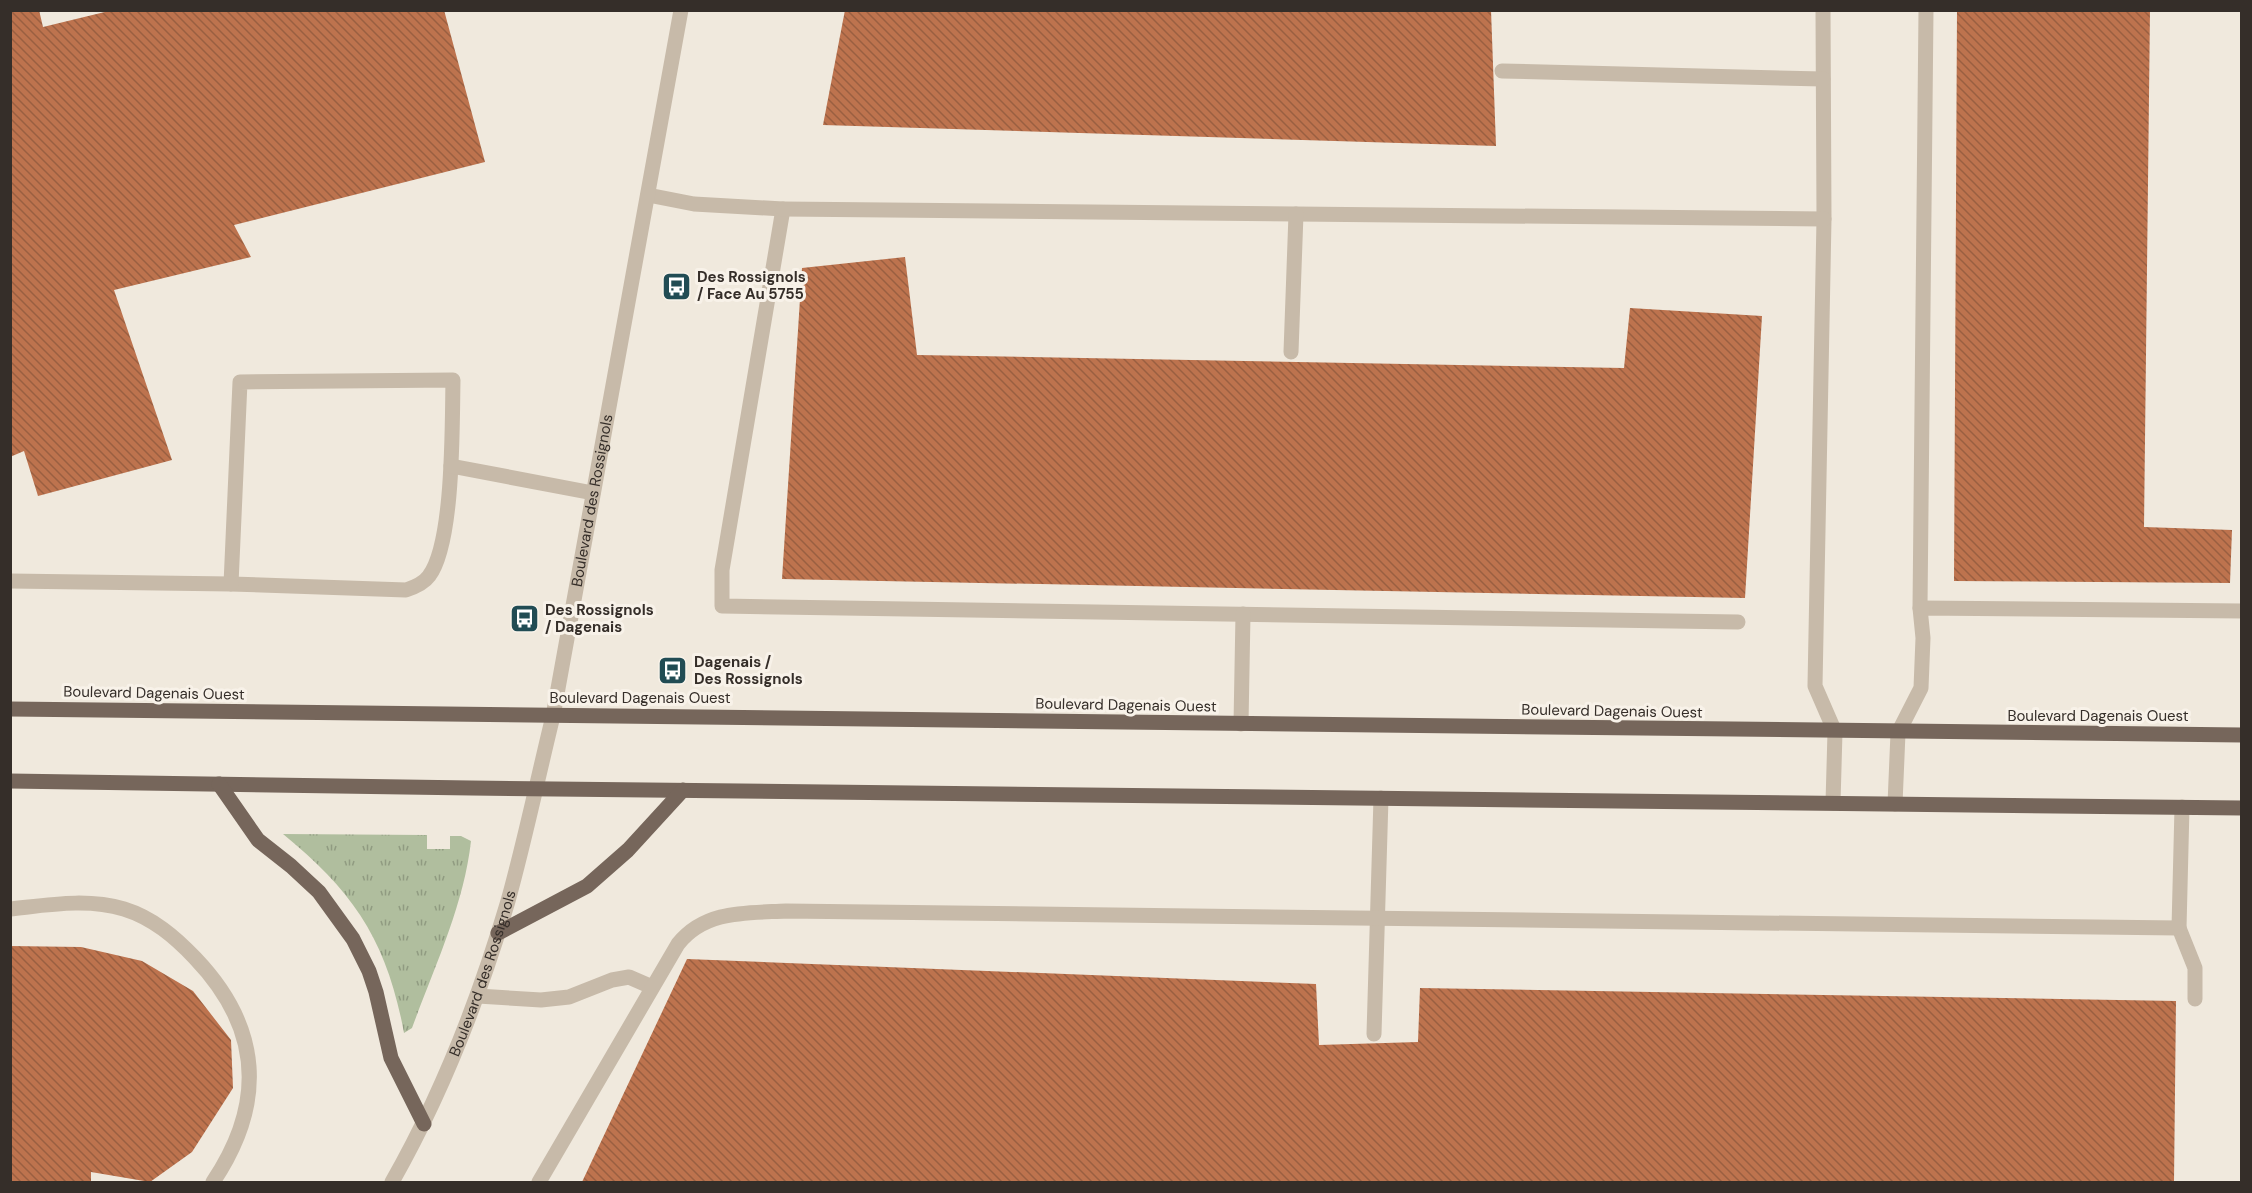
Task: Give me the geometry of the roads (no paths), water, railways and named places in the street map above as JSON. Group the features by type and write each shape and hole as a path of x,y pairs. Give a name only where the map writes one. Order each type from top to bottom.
{"main road":[{"name":"Boulevard Dagenais Ouest","path":"10,709 1898,733 2241,735"},
{"path":"10,781 2241,808"},
{"path":"219,784 258,840 318,892 353,939 369,971 376,992 391,1058 424,1124"},
{"path":"498,933 587,886 628,850 683,790"}],"street":[{"name":"Boulevard des Rossignols","path":"392,1182 424,1124 478,996 498,933 553,716 681,10"},
{"path":"1823,10 1824,219 1815,686 1834,732 1833,803"},
{"path":"1895,804 1898,733 1921,688 1923,638 1920,608 1926,10"},
{"path":"1502,71 1823,79"},
{"path":"648,195 694,204 783,209 1824,219"},
{"path":"783,209 722,570 722,606 1738,622"},
{"path":"1291,352 1296,214"},
{"path":"10,582 231,584 406,590 418,585 429,577 438,561 443,540 451,466 453,380 240,382 231,584"},
{"path":"451,466 593,493"},
{"path":"1920,608 2241,611"},
{"path":"1241,724 1243,614"},
{"path":"1374,1034 1380,798"},
{"path":"2182,807 2179,928 2195,968 2195,999"},
{"path":"10,909 66,902 101,905 131,912 164,929 202,966 220,988 241,1029 248,1054 249,1083 246,1112 240,1132 231,1154 213,1182"},
{"path":"539,1182 678,944 687,933 702,922 721,916 786,911 2179,928"},
{"path":"478,996 541,999 569,997 612,980 629,976 652,987"}],"place":[{"name":"Des Rossignols / Face Au 5755","path":"676,286"},
{"name":"Des Rossignols / Dagenais","path":"524,619"},
{"name":"Dagenais / Des Rossignols","path":"673,671"}]}
